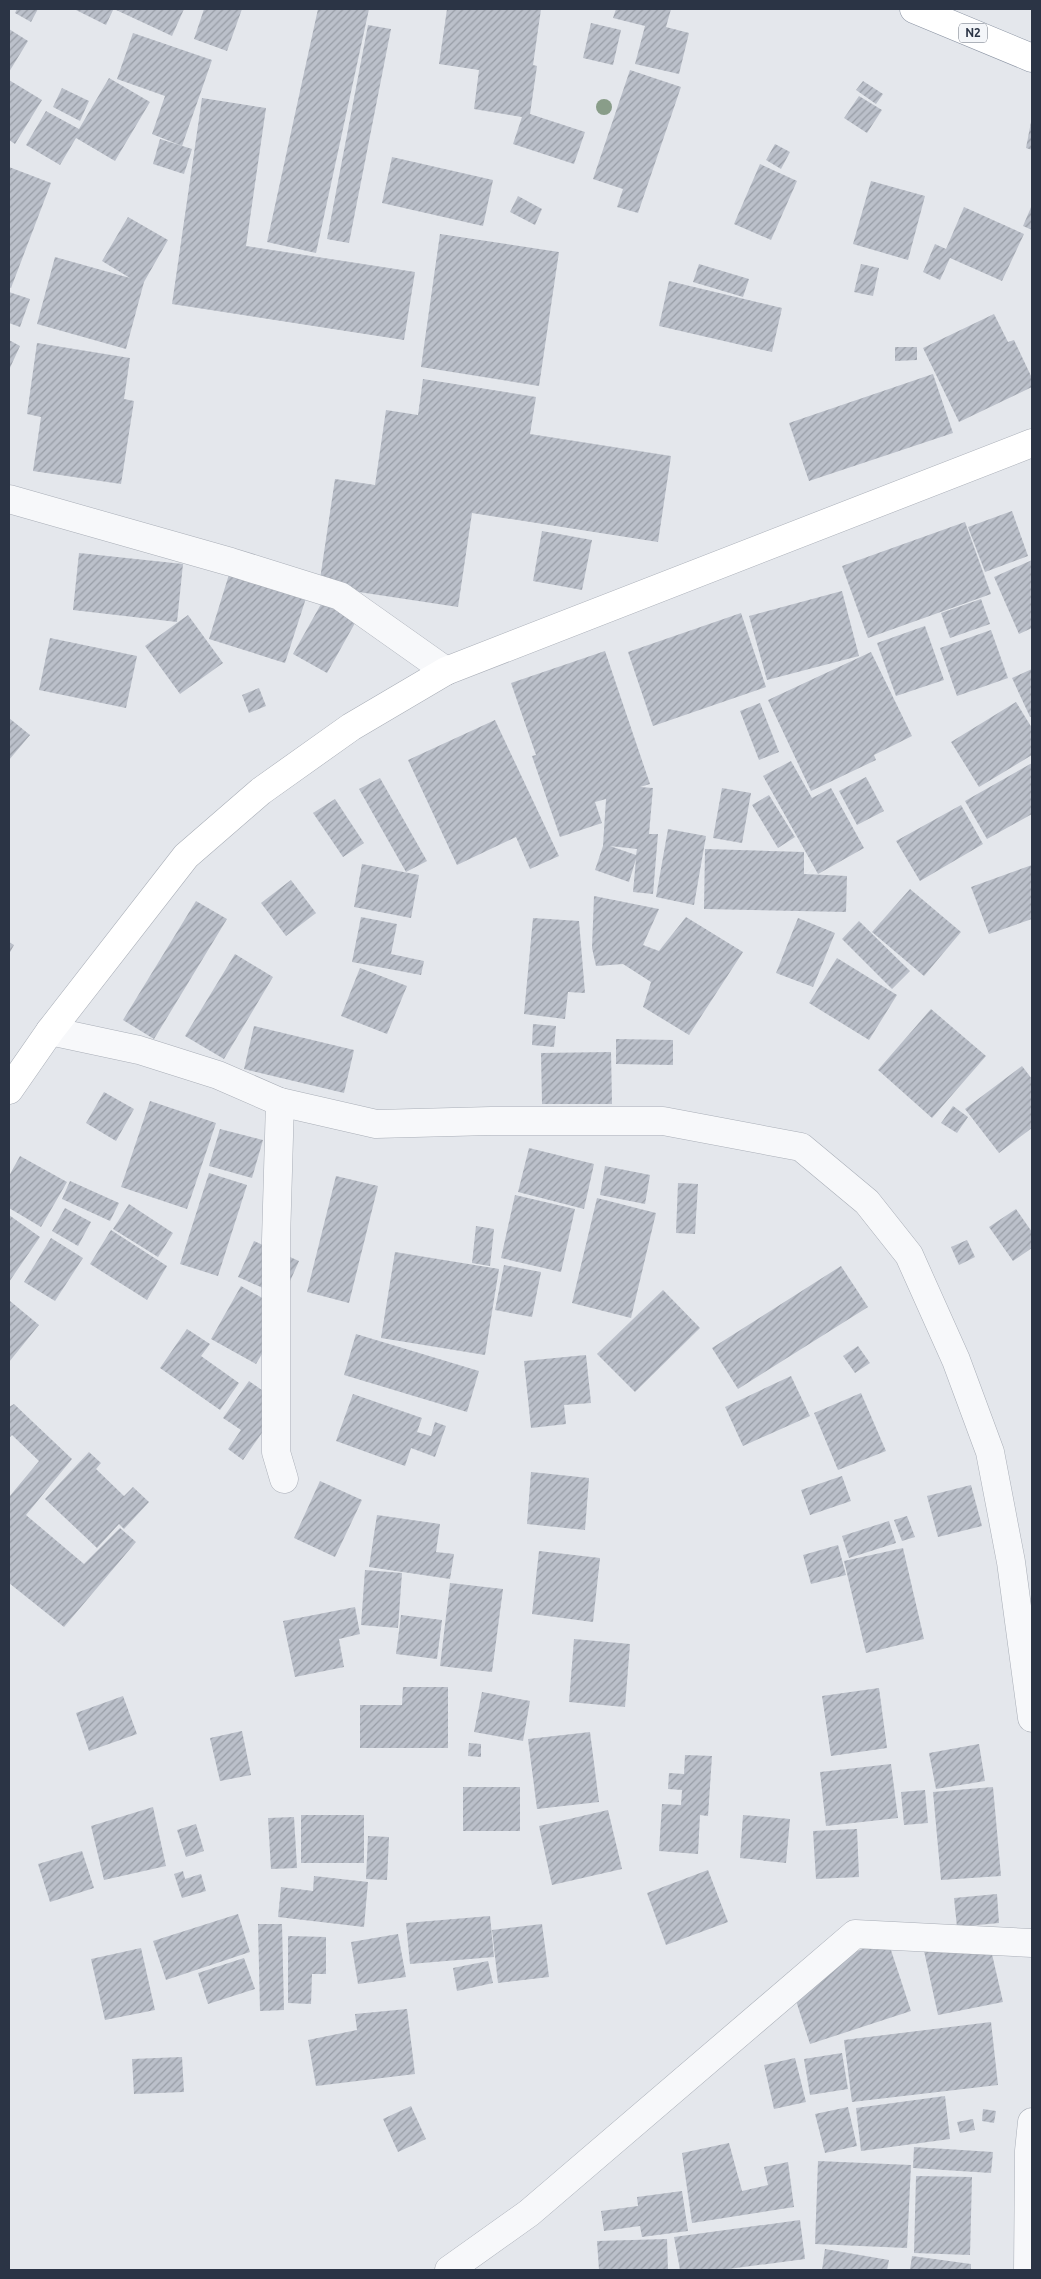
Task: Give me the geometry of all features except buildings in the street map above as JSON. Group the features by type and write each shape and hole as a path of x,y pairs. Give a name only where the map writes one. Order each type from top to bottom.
{"main road":[{"name":"N2","path":"914,9 1032,58"},
{"path":"9,1090 50,1031 186,856 261,791 351,727 446,671 1032,443"}],"street":[{"path":"9,499 231,562 340,596 446,671"},
{"path":"50,1031 139,1050 218,1075 280,1102 376,1124 491,1121 663,1121 801,1148 867,1202 909,1255 956,1360 990,1452 1010,1562 1032,1718"},
{"path":"280,1102 276,1240 276,1452 284,1479"},
{"path":"449,2270 529,2213 855,1934 1032,1943"},
{"path":"1028,2270 1029,2151 1032,2122"}]}
